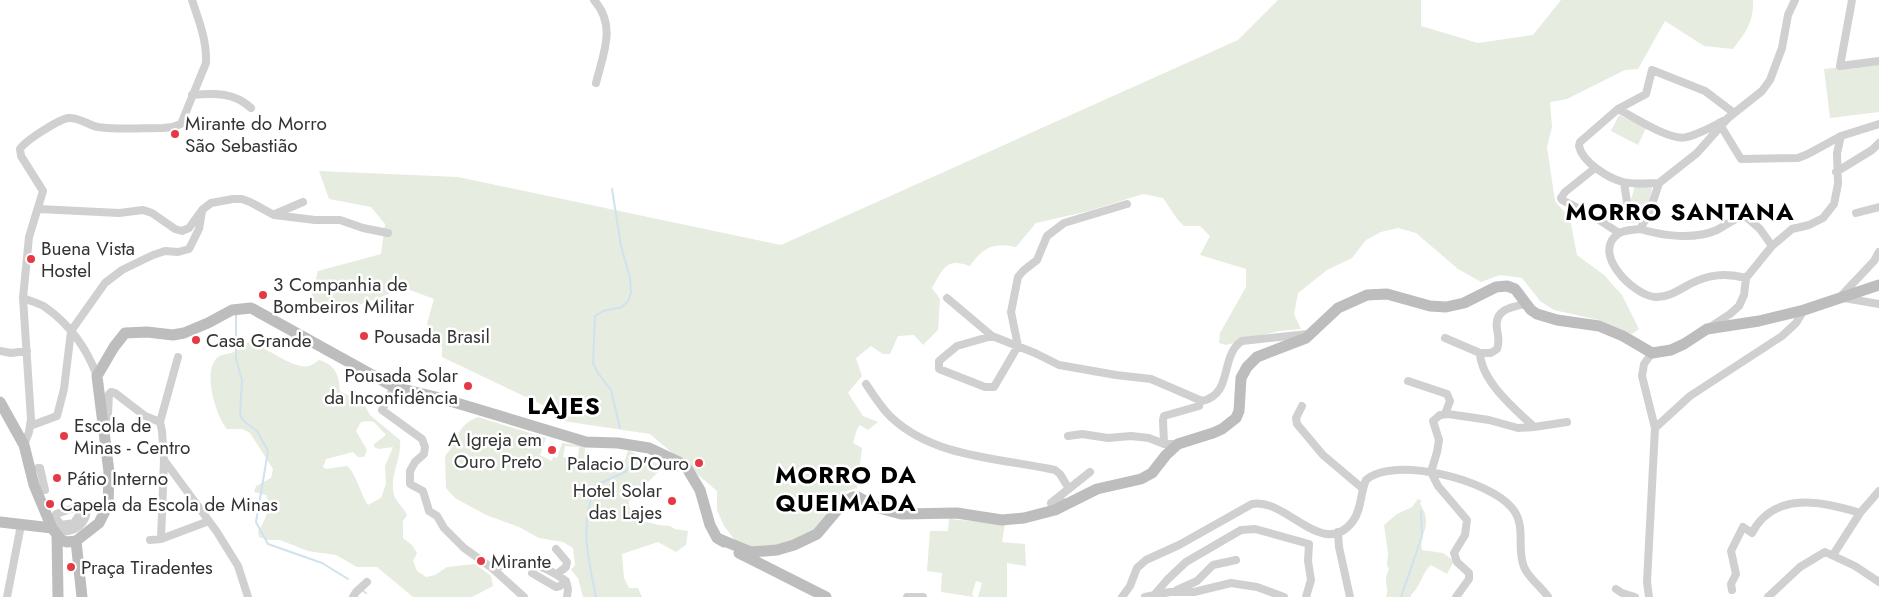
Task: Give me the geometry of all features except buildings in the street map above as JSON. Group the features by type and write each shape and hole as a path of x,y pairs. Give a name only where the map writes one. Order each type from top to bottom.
{"street":[{"path":"24,445 30,426 23,298 29,237 43,191 19,152 22,146 49,127 59,121 71,118 100,127 172,128 181,124 204,71 206,55 201,26 192,0"},
{"path":"594,0 605,17 608,36 596,83"},
{"path":"1618,109 1677,138 1686,138 1720,124 1762,91 1770,80 1782,48 1788,15 1794,0"},
{"path":"1852,0 1840,66 1879,61"},
{"path":"1659,183 1624,183 1604,174 1595,168 1581,153 1579,146 1583,139 1618,109 1646,94 1652,70 1705,90 1731,116"},
{"path":"192,95 214,94 233,96 251,108"},
{"path":"1720,124 1741,159 1798,158 1841,136 1879,124"},
{"path":"1640,230 1649,214 1659,183 1697,153 1720,124"},
{"path":"1068,436 1082,434 1108,438 1136,436 1149,438 1164,444 1178,444 1213,433 1236,418 1239,411 1241,378 1247,367 1256,358 1297,342 1312,333 1338,308 1358,298 1367,296 1387,294 1430,306 1446,307 1464,303 1496,287 1507,286 1515,289 1525,304 1537,314 1557,320 1599,326 1623,336 1652,352 1671,350 1684,344 1739,306 1744,295 1746,278 1772,246 1792,229 1823,218 1834,204 1838,184 1836,172 1837,153 1841,136"},
{"path":"1836,172 1872,150 1879,143"},
{"path":"1595,168 1565,192 1561,198 1619,233"},
{"path":"1624,183 1628,208"},
{"path":"39,209 119,213 145,210 175,229 182,231 189,228 202,210 217,200 242,199 274,214 316,220 340,220 388,233"},
{"path":"274,214 303,202"},
{"path":"992,336 957,346 939,361 939,369 991,388 999,379 1018,346 1011,312 1018,280 1023,271 1038,260 1048,236 1064,223 1127,204"},
{"path":"1856,213 1879,206"},
{"path":"30,426 57,416 64,389 71,331 105,283 122,270 165,251 178,252 189,249 199,229 202,210"},
{"path":"1746,278 1729,274 1717,275 1702,279 1680,291 1663,297 1655,297 1644,294 1630,286 1612,260 1610,245 1612,239 1619,233 1640,230 1671,235 1704,234 1716,230 1744,215 1760,229 1772,246"},
{"path":"1840,299 1879,252"},
{"path":"1707,329 1758,321 1804,310 1879,285"},
{"path":"0,402 24,445 34,486 57,532 66,542 76,541 99,523 108,506 109,472 97,376 89,357 71,331 44,306 23,298"},
{"path":"947,298 992,336 1064,366 1151,379 1202,401 1212,397 1220,390 1224,382 1231,351 1242,341 1312,333"},
{"path":"1840,299 1879,304"},
{"path":"1445,338 1480,353 1491,352 1497,349 1499,339 1496,322 1500,314 1507,309 1525,304"},
{"path":"97,376 114,347 125,334 147,332 178,334 208,323 232,310 251,308 394,387 440,398 578,440 649,448 685,466 700,490 710,525 718,538 745,557 826,597"},
{"path":"1655,428 1690,396 1782,336 1796,323 1804,310"},
{"path":"0,352 27,351"},
{"path":"1649,597 1647,582 1655,428 1642,376 1643,367 1652,352"},
{"path":"1480,353 1490,380 1507,402 1534,427"},
{"path":"161,539 164,460 160,422 178,357"},
{"path":"1408,381 1447,394 1450,401 1445,414"},
{"path":"866,384 890,417 916,435 948,449 1055,470 1060,474 1068,489"},
{"path":"394,387 382,410 422,438 425,447 424,454 415,462 410,471 410,484 423,491 429,511 437,516 444,528 464,548 492,568 524,597"},
{"path":"104,426 108,414 109,394 115,392 145,416 160,422"},
{"path":"1164,444 1164,416 1199,406"},
{"path":"1302,406 1295,420 1297,424 1326,458 1362,488"},
{"path":"1456,597 1470,575 1457,562 1454,553 1465,536 1466,520 1438,486 1431,472 1438,452 1439,440 1433,421 1436,417 1445,414 1490,420 1518,428 1567,422"},
{"path":"1090,472 1052,501 1052,504 1058,504 1090,492 1147,476 1178,444"},
{"path":"164,460 209,521 238,566 248,597"},
{"path":"38,468 40,468 45,490"},
{"path":"1122,597 1130,586 1137,568 1146,560 1180,545 1252,504 1270,505 1310,529 1321,533 1338,532 1353,521 1360,503 1362,488 1370,476 1399,470 1431,472 1466,480 1509,503 1517,514 1521,525 1522,559 1525,568 1548,597"},
{"path":"1834,555 1860,514 1879,491"},
{"path":"718,538 751,552 777,550 794,545 817,534 844,502 858,496 879,508 901,514 957,513 1002,520 1024,518 1055,510 1090,492"},
{"path":"1732,590 1731,584 1736,574 1731,551 1743,527 1752,533 1758,520 1774,508 1796,502 1835,506 1860,514"},
{"path":"0,522 57,532 70,531 79,527 88,514 85,509"},
{"path":"150,540 161,539 209,521"},
{"path":"7,597 21,525"},
{"path":"1155,594 1172,574 1192,557 1235,533 1250,528 1309,544 1308,561 1311,580 1306,597"},
{"path":"57,532 58,597"},
{"path":"1338,532 1339,547 1350,597"},
{"path":"76,541 82,597"},
{"path":"556,549 567,562 566,566 557,574"},
{"path":"1768,597 1800,567 1825,552 1856,566 1879,582"},
{"path":"1145,597 1190,586 1213,565 1236,560"},
{"path":"492,568 532,563 539,564 566,581 567,597"},
{"path":"532,573 556,587 566,581"},
{"path":"353,597 367,582"},
{"path":"1170,592 1192,594 1224,584 1239,583 1266,589 1284,597"},
{"path":"1616,589 1622,594 1635,597"},
{"path":"907,597 923,597"}],"shaded area":[{"path":"1278,0 1421,0 1421,26 1478,43 1533,35 1561,0 1753,0 1751,21 1733,49 1704,46 1665,21 1638,69 1625,70 1567,99 1550,102 1552,127 1547,147 1555,201 1570,219 1577,255 1604,275 1622,295 1639,329 1632,334 1599,320 1554,310 1540,301 1522,278 1500,275 1481,282 1458,269 1416,233 1398,228 1381,232 1366,240 1352,258 1327,270 1298,293 1294,314 1301,329 1279,331 1226,345 1219,343 1220,333 1246,287 1246,269 1200,255 1210,236 1200,226 1184,226 1163,198 1143,194 1089,211 1036,223 1016,247 1001,245 990,247 984,250 970,266 955,263 946,266 932,288 940,299 938,330 923,345 914,335 898,336 890,354 883,354 871,346 856,358 862,376 848,393 863,416 878,422 868,430 860,425 857,429 853,443 862,448 857,488 844,492 815,530 802,539 768,549 749,548 734,539 724,526 717,510 717,491 650,434 563,421 549,408 442,357 442,347 427,324 434,299 405,288 342,311 310,301 318,271 381,254 385,224 371,207 329,199 319,171 458,177 781,245 1238,40"},
{"path":"1879,63 1879,112 1830,118 1824,69"},
{"path":"1619,115 1646,128 1638,145 1611,131"},
{"path":"1635,185 1652,187 1648,212 1643,223 1625,223"},
{"path":"250,341 296,365 309,366 319,360 329,365 337,375 340,391 364,404 370,415 400,440 393,488 395,498 407,515 403,521 403,538 412,545 417,553 413,561 417,571 426,577 435,575 447,567 475,564 491,576 493,586 472,597 413,597 377,567 357,567 336,555 308,551 280,540 267,540 259,537 258,532 268,509 268,500 266,495 254,492 256,486 271,478 273,469 250,433 242,429 227,429 215,405 211,384 212,366 216,359 236,351","holes":["361,422 374,422 386,435 374,444 374,447 379,449 393,447 385,466 386,484 381,498 368,505 347,466 326,469 323,467 326,459 353,452 358,457 364,457 367,450 356,431"]},
{"path":"478,417 546,438 540,455 552,461 553,457 557,458 562,443 585,446 584,464 604,465 604,472 617,471 625,460 628,450 664,466 629,501 629,506 638,520 688,531 686,545 676,552 658,542 622,554 624,578 629,588 638,588 642,597 583,597 578,578 571,570 575,565 573,548 563,542 539,538 519,527 486,515 455,498 446,488 445,456 461,429","holes":["565,446 579,447 578,459 574,459 573,465 566,464 567,458 563,457"]},
{"path":"1418,499 1422,501 1420,503 1426,518 1421,542 1422,550 1443,553 1454,561 1447,574 1431,565 1425,571 1411,597 1386,597 1386,578 1389,569 1387,565 1388,553 1384,525 1397,514 1412,507"},
{"path":"949,519 1005,524 1002,542 1025,544 1026,566 1007,563 1007,597 978,597 982,583 976,581 972,594 974,597 941,592 942,573 927,571 930,531 948,531"}],"waterway":[{"path":"612,189 621,246 630,278 631,293 628,301 622,307 603,311 595,316 593,363 611,390 620,428"},
{"path":"236,315 236,359 242,380 240,416 257,431 268,451 256,522 268,544 322,563 348,579"},
{"path":"596,597 590,568 586,528 591,500 596,485 625,472 631,465"},
{"path":"1401,597 1422,536 1421,511"},
{"path":"362,590 366,593"}],"place":[{"name":"Mirante do Morro São Sebastião","path":"175,134"},
{"name":"Buena Vista Hostel","path":"31,259"},
{"name":"3 Companhia de Bombeiros Militar","path":"263,295"},
{"name":"Pousada Brasil","path":"364,336"},
{"name":"Casa Grande","path":"196,340"},
{"name":"Pousada Solar da Inconfidência","path":"468,386"},
{"name":"Escola de Minas - Centro","path":"64,436"},
{"name":"A Igreja em Ouro Preto","path":"552,450"},
{"name":"Palacio D'Ouro","path":"699,463"},
{"name":"Pátio Interno","path":"57,478"},
{"name":"Hotel Solar das Lajes","path":"672,501"},
{"name":"Capela da Escola de Minas","path":"50,504"},
{"name":"Mirante","path":"481,561"},
{"name":"Praça Tiradentes","path":"71,567"}],"district":[{"name":"MORRO SANTANA","path":"1680,212"},
{"name":"LAJES","path":"564,406"},
{"name":"MORRO DA QUEIMADA","path":"846,489"}]}
